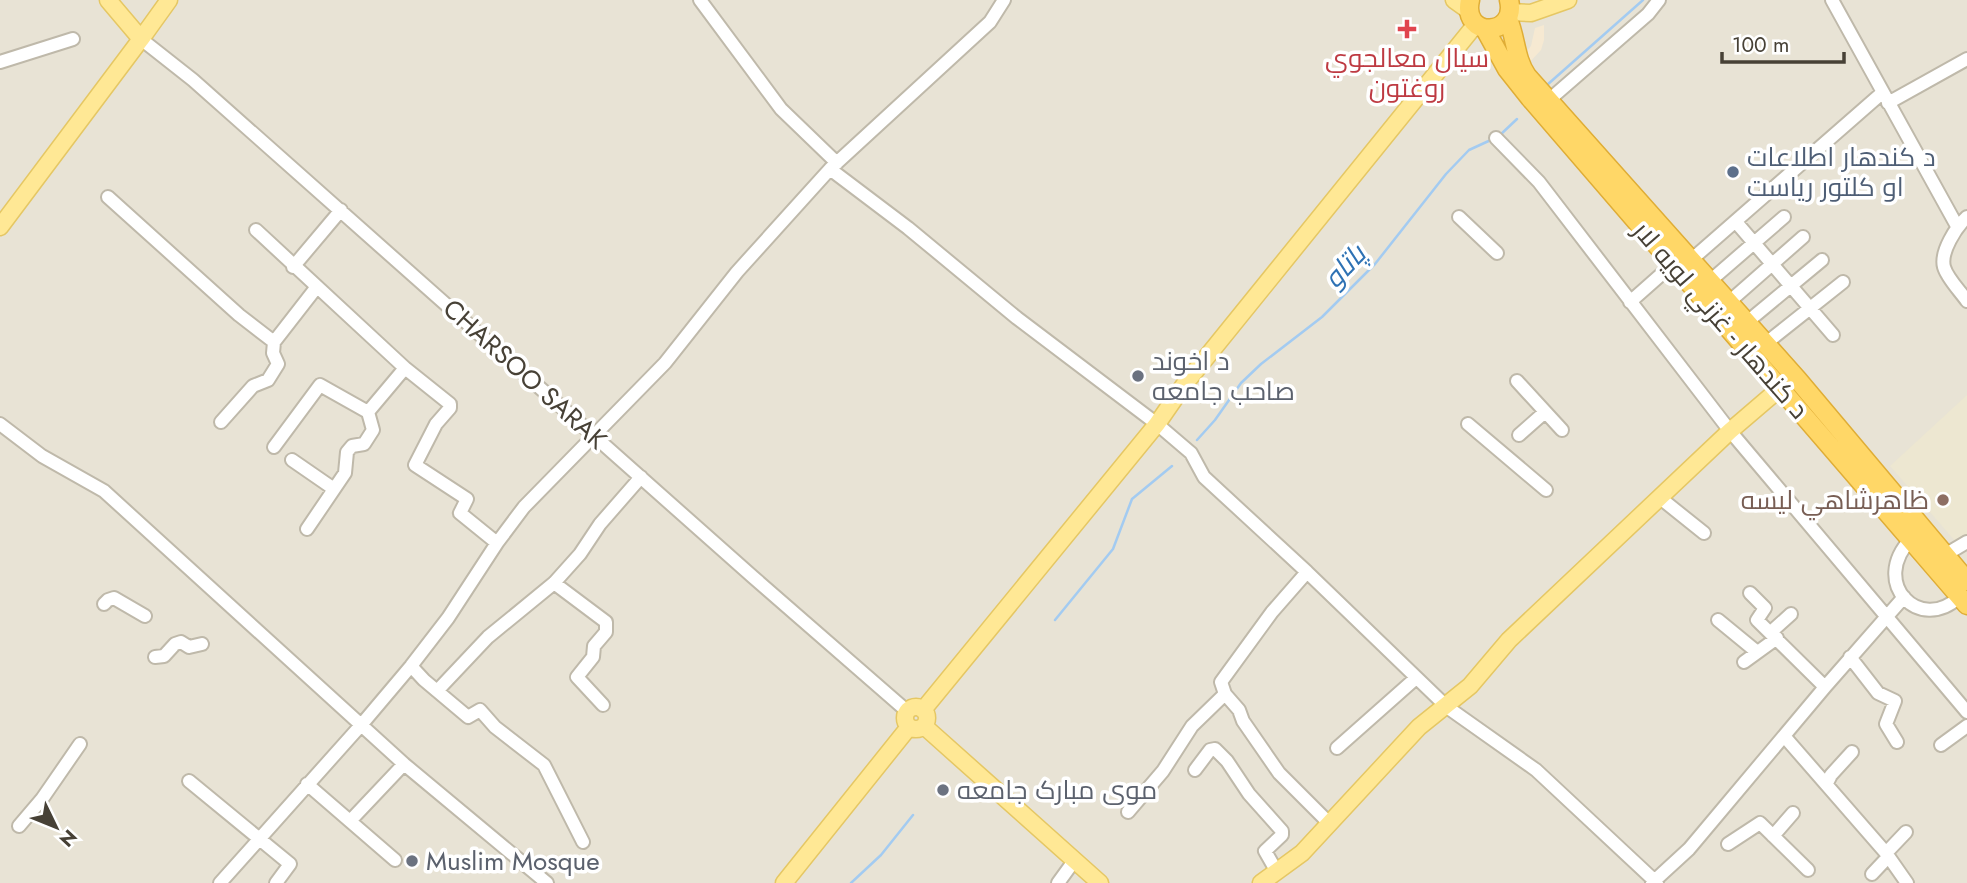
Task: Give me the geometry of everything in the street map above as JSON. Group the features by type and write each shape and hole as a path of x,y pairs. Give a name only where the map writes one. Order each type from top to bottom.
{"highway":[{"path":"1471,13 1498,27 1509,10"},
{"name":"د کندهار - غزني لويه لار","path":"1509,10 1520,66 1634,199 1729,302 1945,555 1964,594"},
{"name":"د کندهار - غزني لويه لار","path":"1471,13 1507,69 1779,389 1911,539 1964,594"}],"main road":[{"path":"108,0 141,39"},
{"path":"0,227 169,0"},
{"path":"1509,10 1531,13 1569,0"},
{"path":"784,883 1157,424 1184,385 1471,13"},
{"path":"1261,883 1302,853 1419,727 1470,686 1509,640 1659,497 1779,389"},
{"path":"916,719 1100,883"}],"street":[{"path":"700,0 781,109 834,166 1017,318 1191,453 1204,477 1447,707 1536,771 1654,882 1689,849 1885,615 1904,597"},
{"path":"225,881 258,839 411,666 448,618 524,507 666,363 737,272 834,166 990,22 1004,0"},
{"path":"1549,100 1648,14 1660,0"},
{"path":"1832,0 1885,98 1962,222 1944,258 1944,268 1967,300"},
{"path":"0,62 73,39"},
{"name":"CHARSOO SARAK","path":"141,39 193,80 916,719"},
{"path":"1691,260 1885,98 1967,59"},
{"path":"1496,138 1539,182 1730,431 1967,712"},
{"path":"108,197 239,315 274,342"},
{"path":"293,267 341,210"},
{"path":"1459,217 1497,253"},
{"path":"1710,281 1784,217"},
{"path":"1736,222 1833,335"},
{"path":"256,230 316,288 451,406 436,424 415,465 467,499 460,513 497,543"},
{"path":"1729,302 1804,237"},
{"path":"1746,323 1822,260"},
{"path":"1630,302 1673,264"},
{"path":"1765,344 1843,282"},
{"path":"221,422 253,386 268,380 278,364 272,353 274,342 316,288"},
{"path":"368,412 405,368"},
{"path":"1517,380 1562,430"},
{"path":"274,447 320,385 368,412 373,430 364,444 352,446 345,459 345,473 307,529"},
{"path":"1519,435 1545,412"},
{"path":"0,424 42,457 104,491 404,764 547,883"},
{"path":"1468,424 1546,490"},
{"path":"292,460 334,489"},
{"path":"438,691 488,637 554,583 641,477"},
{"path":"1659,497 1704,533"},
{"path":"1911,539 1894,566 1894,578 1904,597 1913,605 1938,609 1950,605 1964,594"},
{"path":"1945,555 1967,542"},
{"path":"1307,572 1272,612 1221,682 1225,694 1279,773 1330,824"},
{"path":"554,583 608,626 594,646 593,657 577,677 603,705"},
{"path":"1750,593 1765,608 1757,620 1825,687"},
{"path":"104,604 114,598 145,616"},
{"path":"1744,662 1774,635 1791,614"},
{"path":"1718,620 1757,652"},
{"path":"155,657 164,656 181,642 189,646 202,644"},
{"path":"1850,657 1878,693 1895,701 1886,724 1897,742"},
{"path":"411,666 468,717 480,710 495,727 544,765 583,842"},
{"path":"1337,748 1416,678"},
{"path":"1128,812 1163,771 1192,726 1225,694"},
{"path":"1941,745 1967,726"},
{"path":"1784,736 1827,783 1907,883"},
{"path":"19,826 43,799 80,744"},
{"path":"1195,770 1210,750 1215,749 1227,761 1249,794 1283,833 1265,852 1277,872"},
{"path":"1827,783 1852,752"},
{"path":"351,820 404,764"},
{"path":"190,781 290,864 276,883"},
{"path":"307,784 394,860"},
{"path":"1773,836 1793,813"},
{"path":"1728,844 1735,842 1759,822 1808,870"},
{"path":"1872,874 1906,832"},
{"path":"1058,883 1074,861"}],"shaded area":[{"path":"0,0 1967,0 1967,883 0,883"},
{"path":"1544,25 1541,50 1527,65 1525,53 1531,46 1535,28"},
{"name":"ظاهرشاهي لیسه","path":"1967,395 1967,534 1955,541 1890,466"}],"waterway":[{"name":"پاتاو","path":"1547,85 1643,0"},
{"name":"پاتاو","path":"1499,136 1517,119"},
{"name":"پاتاو","path":"1197,440 1241,383 1322,317 1375,264 1446,174 1469,150 1493,139"},
{"path":"1055,620 1113,549 1132,499 1172,466"},
{"path":"851,883 881,855 913,815"}],"place":[{"name":"سيال معالجوي روغتون","path":"1407,29"},
{"name":"د کندهار اطلاعات او کلتور رياست","path":"1733,172"},
{"name":"د اخوند صاحب جامعه","path":"1138,376"},
{"name":"ظاهرشاهي لیسه","path":"1943,500"},
{"name":"موی مبارک جامعه","path":"943,790"},
{"name":"Muslim Mosque","path":"412,861"}]}
